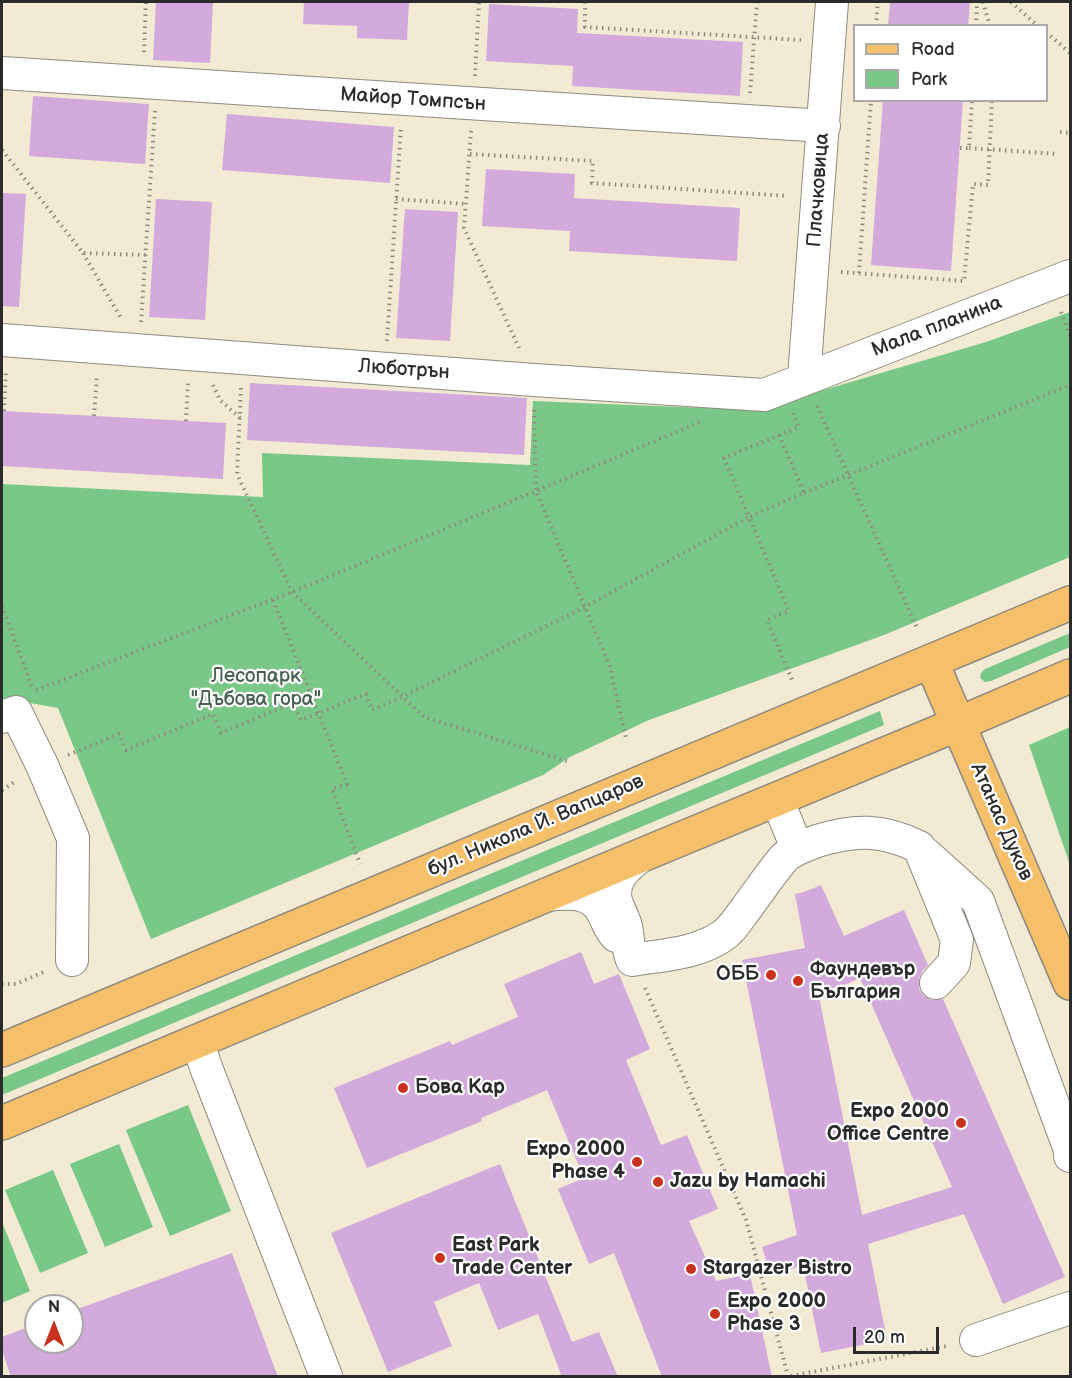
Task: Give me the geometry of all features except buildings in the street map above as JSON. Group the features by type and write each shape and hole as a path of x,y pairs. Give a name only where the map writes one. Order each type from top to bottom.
{"main road":[{"name":"бул. Никола Й. Вапцаров","path":"2,1050 1071,603"},
{"name":"Атанас Дуков","path":"931,661 1071,983"},
{"path":"2,1123 1071,676"}],"street":[{"name":"Плачковица","path":"793,383 812,270 832,2"},
{"name":"Майор Томпсън","path":"2,73 824,126"},
{"name":"Мала планина","path":"793,383 1071,276"},
{"name":"Люботрън","path":"2,340 764,395 793,383"},
{"path":"2,717 16,712 42,765 73,838 72,960"},
{"path":"777,799 797,848"},
{"path":"630,955 686,952 723,936 737,922 785,857 797,848 847,833 878,832 901,838 919,847 978,901 1071,1156"},
{"path":"919,847 957,939 954,963 936,983"},
{"path":"630,955 626,925 615,891 618,878 642,855"},
{"path":"546,895 568,893 593,900 601,910 611,932 630,955"},
{"path":"197,1041 326,1377"},
{"path":"976,1340 1071,1308"}],"path":[{"path":"145,31 146,2"},
{"path":"474,80 479,2"},
{"path":"585,2 585,27 830,42"},
{"path":"747,121 757,2"},
{"path":"876,24 878,2"},
{"path":"976,24 977,2"},
{"path":"983,2 989,24"},
{"path":"1011,2 1036,24"},
{"path":"1048,33 1071,53"},
{"path":"139,350 157,83"},
{"path":"385,369 403,99"},
{"path":"859,273 871,102"},
{"path":"969,148 972,102"},
{"path":"812,270 964,281 973,184 988,185 992,102"},
{"path":"1060,132 1071,133"},
{"path":"960,148 1058,154"},
{"path":"2,150 83,253 139,350"},
{"path":"626,738 609,664 536,491 534,380 464,228 470,154 593,161 592,183 818,197"},
{"path":"396,199 466,204"},
{"path":"83,253 146,255"},
{"path":"243,357 237,474 292,592 424,717 570,762"},
{"path":"792,680 767,620 789,611 724,458 799,427 793,383"},
{"path":"793,383 848,476 918,630"},
{"path":"42,765 119,734 126,750 213,714 221,733 293,704 301,720 366,694 372,710 585,607 749,517 1071,385"},
{"path":"4,397 4,411"},
{"path":"94,416 95,403"},
{"path":"186,413 186,421"},
{"path":"2,606 34,691 273,600 710,418"},
{"path":"779,435 804,493"},
{"path":"273,600 347,784 332,789 360,864"},
{"path":"630,955 746,1220 789,1377 976,1340"},
{"path":"2,984 16,984 72,960"}],"green space":[{"name":"Лесопарк \"Дъбова гора\"","path":"1070,312 1070,557 884,635 649,720 570,757 543,775 151,939 58,708 2,698 2,484 263,497 262,453 530,465 533,401 756,410 986,342"},
{"path":"1070,633 1070,647 991,681 985,682 980,678 985,669"},
{"path":"880,711 884,725 2,1095 2,1078"},
{"path":"1070,727 1070,865 1029,745"},
{"path":"188,1105 231,1211 170,1236 126,1130"},
{"path":"119,1144 153,1227 105,1247 70,1164"},
{"path":"53,1170 88,1253 40,1273 5,1190"},
{"path":"2,1222 30,1291 2,1303"}],"place":[{"name":"ОББ","path":"771,975"},
{"name":"Фаундевър България","path":"798,981"},
{"name":"Бова Кар","path":"403,1088"},
{"name":"Expo 2000 Office Centre","path":"961,1123"},
{"name":"Expo 2000 Phase 4","path":"637,1162"},
{"name":"Jazu by Hamachi","path":"658,1182"},
{"name":"East Park Trade Center","path":"440,1258"},
{"name":"Stargazer Bistro","path":"691,1269"},
{"name":"Expo 2000 Phase 3","path":"715,1314"}]}
